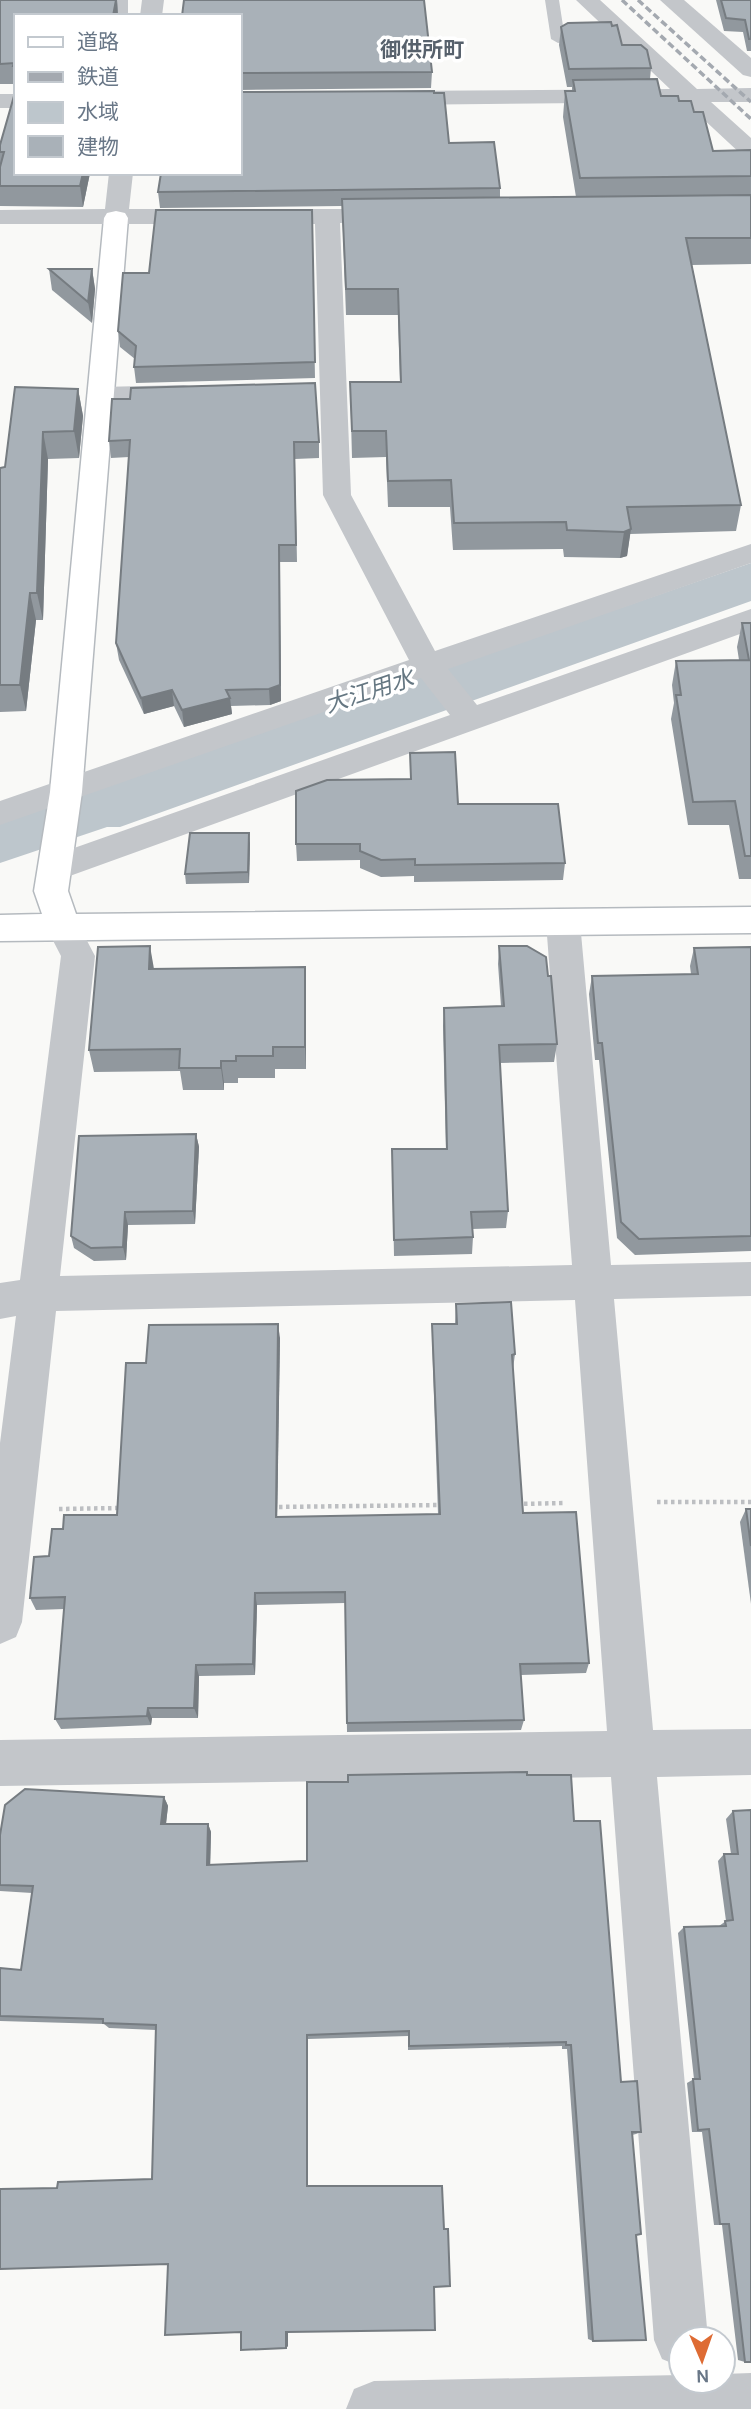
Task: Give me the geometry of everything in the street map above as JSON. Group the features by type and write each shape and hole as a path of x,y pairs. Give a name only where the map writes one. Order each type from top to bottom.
{"street":[{"path":"587,0 751,152"},
{"path":"671,0 751,70"},
{"path":"365,98 751,94"},
{"path":"0,1622 78,956 63,928 51,891 66,794 121,175"},
{"path":"0,217 422,216"},
{"path":"327,217 319,390 337,495 428,666 466,713"},
{"path":"101,394 210,392"},
{"path":"0,813 66,794 751,553"},
{"path":"56,858 466,713 751,619"},
{"path":"0,928 751,920"},
{"path":"564,922 680,2325"},
{"path":"0,1301 38,1294 751,1279"},
{"path":"0,1763 751,1752"},
{"path":"374,2409 686,2398 751,2401"}],"lane":[{"path":"552,0 558,39"}],"path":[{"path":"514,1504 751,1502"},
{"path":"263,1507 444,1505"},
{"path":"13,1509 124,1508"}],"water":[{"path":"751,563 751,601 120,827 107,827 0,863 0,821"}],"building":[{"path":"0,0 116,0 113,14 14,14 14,63 0,64"},
{"path":"184,0 424,0 432,72 242,73 242,14 182,14"},
{"path":"721,0 751,0 751,39 745,20 726,18"},
{"path":"611,22 612,26 617,25 622,45 641,45 647,50 651,68 569,69 561,27 568,23"},
{"path":"657,79 661,96 678,96 679,101 691,101 694,112 703,112 713,151 751,150 751,176 580,178 565,91 575,91 573,80"},
{"path":"242,92 444,93 449,143 494,142 500,188 158,192 161,175 242,175"},
{"path":"14,96 14,175 83,175 80,186 0,186 0,167 4,152 0,152"},
{"path":"751,195 751,238 686,238 741,505 627,507 631,529 624,532 567,530 566,522 454,523 451,480 388,481 386,431 352,431 350,382 401,382 398,289 346,289 342,199"},
{"path":"156,210 312,210 315,362 134,367 136,346 118,331 123,273 149,273"},
{"path":"49,269 92,269 88,302"},
{"path":"315,383 319,442 294,442 296,545 279,545 280,685 269,689 226,690 230,698 182,710 172,690 141,698 116,643 130,440 109,441 112,399 130,399 131,388"},
{"path":"15,387 78,389 74,431 43,432 37,593 30,593 20,685 0,685 0,468 5,467"},
{"path":"742,623 751,623 751,856 745,856 735,801 693,802 676,695 681,695 676,661 749,660"},
{"path":"455,752 458,804 558,804 565,863 415,865 415,859 381,860 360,851 360,844 296,844 296,791 327,780 411,779 410,753"},
{"path":"190,833 249,833 248,872 185,874"},
{"path":"150,946 149,969 305,967 305,1047 273,1047 273,1056 236,1056 236,1061 221,1061 221,1068 179,1068 180,1049 89,1050 98,947"},
{"path":"499,946 527,946 546,957 548,976 551,976 557,1044 499,1045 508,1211 471,1212 473,1237 394,1240 392,1149 447,1149 444,1008 504,1006"},
{"path":"751,947 751,1236 639,1239 621,1222 592,976 698,974 694,948"},
{"path":"196,1134 193,1211 125,1212 123,1247 91,1248 71,1236 79,1136"},
{"path":"511,1302 523,1513 576,1512 589,1663 520,1664 524,1720 347,1723 345,1592 255,1593 253,1664 196,1665 194,1708 148,1708 147,1716 55,1719 65,1597 30,1598 34,1557 49,1556 52,1529 63,1529 64,1515 117,1515 126,1363 146,1363 149,1325 278,1324 276,1517 440,1514 432,1324 457,1324 456,1304"},
{"path":"746,1509 751,1509 751,1546"},
{"path":"527,1772 527,1775 571,1775 574,1821 600,1821 621,2082 637,2081 641,2132 632,2132 641,2234 636,2235 646,2340 593,2341 571,2045 566,2045 566,2042 409,2046 409,2031 307,2035 307,2186 442,2186 444,2229 448,2229 450,2286 434,2287 435,2330 286,2332 286,2348 241,2350 241,2332 165,2335 168,2264 0,2269 0,2189 57,2188 58,2182 152,2179 156,2025 103,2023 103,2019 0,2016 0,1968 21,1970 33,1886 0,1885 0,1835 5,1805 25,1789 164,1797 161,1824 208,1824 207,1865 307,1861 307,1782 348,1782 348,1775"},
{"path":"751,1810 751,2362 745,2362 729,2224 720,2224 709,2129 698,2130 693,2079 700,2079 684,1927 726,1926 725,1921 733,1920 724,1854 738,1854 733,1811"}],"railway":[{"path":"622,0 751,119"},
{"path":"638,0 751,102"}],"district":[{"name":"御供所町","path":"422,50"}],"water label":[{"name":"大江用水","path":"369,691"}]}
